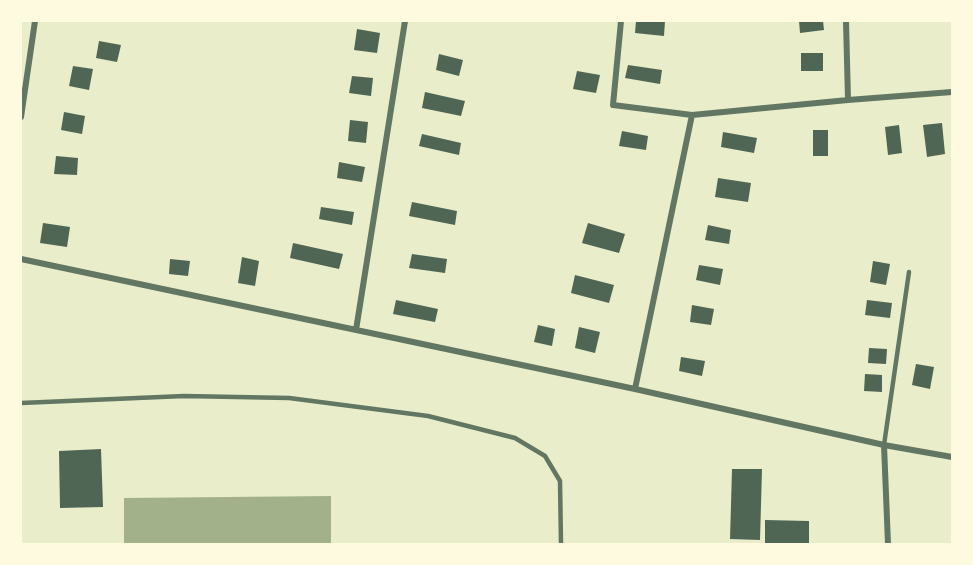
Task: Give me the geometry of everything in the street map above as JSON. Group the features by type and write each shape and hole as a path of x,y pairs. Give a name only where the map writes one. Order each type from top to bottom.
{"street":[{"path":"21,117 35,21"},
{"path":"356,330 405,21"},
{"path":"621,21 613,105 692,115 952,92"},
{"path":"846,21 848,100"},
{"path":"635,389 692,115"},
{"path":"21,259 635,389 884,445 952,457"},
{"path":"884,445 888,544"}],"lane":[{"path":"884,445 909,272"},
{"path":"21,403 184,396 289,398 428,416 515,438 545,456 560,481 561,544"}],"shaded area":[{"path":"331,496 331,544 124,544 124,498"}],"building":[{"path":"636,21 665,21 664,36 635,33"},
{"path":"799,21 823,21 824,30 800,33"},
{"path":"357,29 380,33 377,53 354,50"},
{"path":"99,41 121,45 117,62 96,58"},
{"path":"801,53 823,53 823,71 801,71"},
{"path":"439,54 463,60 459,76 436,70"},
{"path":"628,65 662,70 660,84 625,78"},
{"path":"73,66 93,69 89,90 69,86"},
{"path":"577,71 600,75 596,93 573,89"},
{"path":"352,76 373,78 371,96 349,93"},
{"path":"425,92 465,101 461,116 422,108"},
{"path":"64,112 85,116 82,134 61,130"},
{"path":"350,120 368,122 366,143 348,141"},
{"path":"942,123 945,154 927,157 923,125"},
{"path":"899,125 902,153 888,155 885,127"},
{"path":"813,130 828,130 828,156 813,156"},
{"path":"622,131 648,136 646,150 619,146"},
{"path":"723,132 757,138 754,153 721,147"},
{"path":"422,134 461,143 459,155 419,146"},
{"path":"56,156 78,158 77,175 54,174"},
{"path":"339,162 365,167 362,182 337,178"},
{"path":"718,178 751,183 748,202 715,197"},
{"path":"412,202 457,211 455,225 409,216"},
{"path":"321,207 354,212 352,225 319,219"},
{"path":"43,223 70,227 67,247 40,243"},
{"path":"588,223 625,234 619,253 582,243"},
{"path":"708,225 731,230 729,244 705,240"},
{"path":"293,243 343,254 339,269 290,258"},
{"path":"412,254 447,259 445,273 409,268"},
{"path":"242,257 259,261 255,286 238,283"},
{"path":"170,259 190,261 188,276 169,274"},
{"path":"873,261 890,264 886,285 870,282"},
{"path":"699,265 723,269 720,285 696,280"},
{"path":"575,275 614,285 609,303 571,293"},
{"path":"396,300 438,309 435,322 393,314"},
{"path":"867,300 892,303 890,318 865,315"},
{"path":"692,305 714,309 711,325 690,322"},
{"path":"538,325 555,329 552,346 534,342"},
{"path":"579,327 600,332 595,353 575,348"},
{"path":"869,348 887,349 886,364 868,363"},
{"path":"681,357 705,361 702,376 679,371"},
{"path":"916,364 934,367 930,389 912,385"},
{"path":"865,374 882,375 882,392 864,391"},
{"path":"101,449 103,507 60,508 59,451"},
{"path":"732,469 762,469 760,540 730,539"},
{"path":"765,520 809,521 809,544 765,544"}]}
